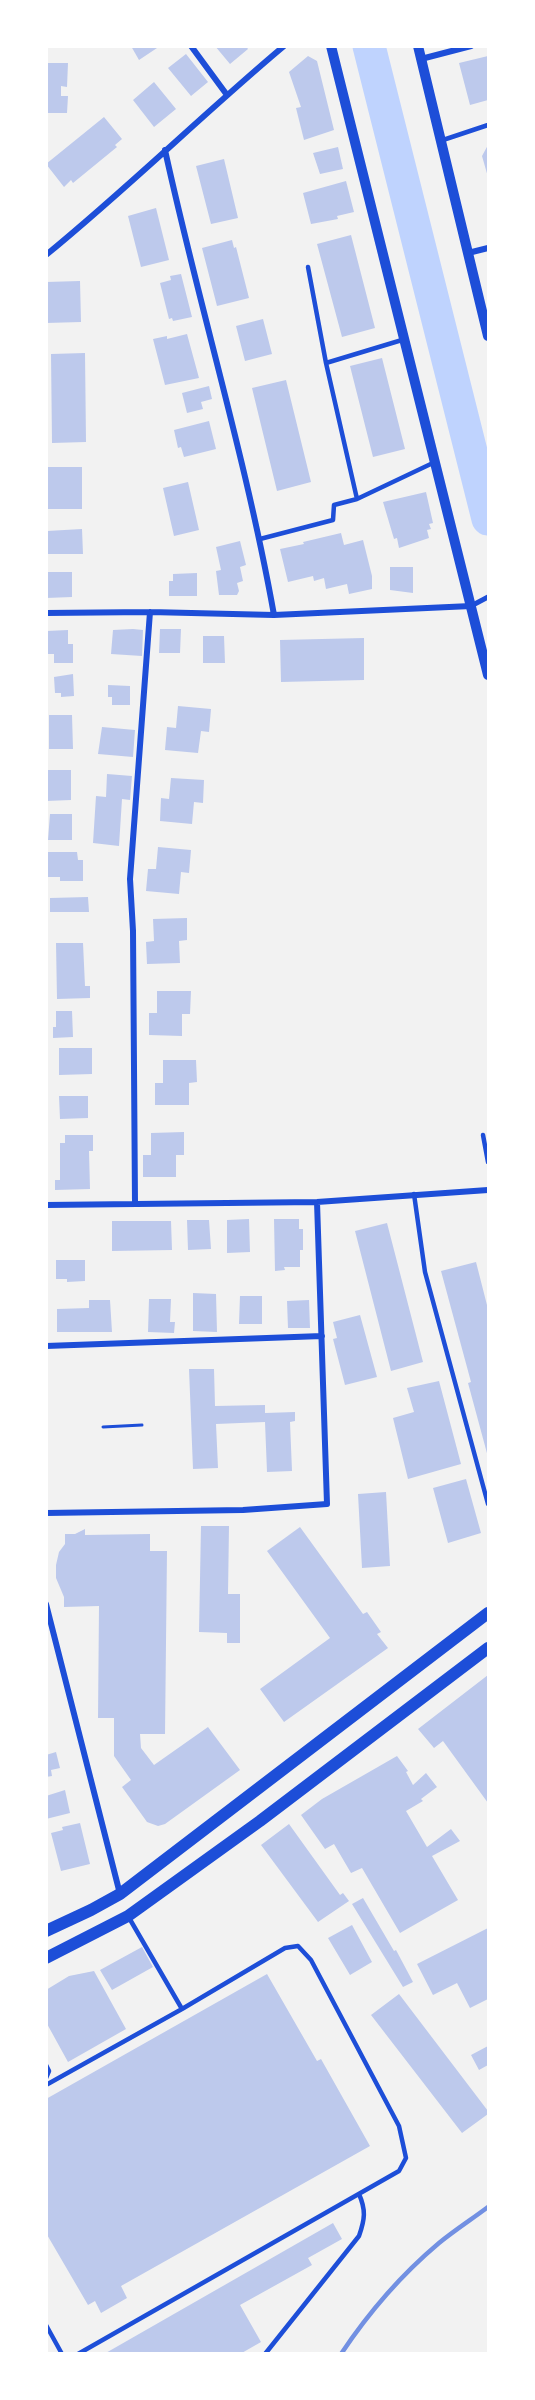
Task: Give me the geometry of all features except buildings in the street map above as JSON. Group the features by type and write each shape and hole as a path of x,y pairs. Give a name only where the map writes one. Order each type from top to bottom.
{"main road":[{"path":"46,1931 120,1894 489,1613"},
{"path":"46,1958 128,1916 260,1821 489,1648"}],"street":[{"path":"191,46 227,94"},
{"path":"46,255 107,205 227,94 284,46"},
{"path":"331,46 489,675"},
{"path":"418,46 489,336"},
{"path":"421,59 471,46"},
{"path":"165,150 184,239 260,539 274,615"},
{"path":"468,253 489,248"},
{"path":"46,613 150,612 274,615 471,606 489,597"},
{"path":"135,1204 133,931 130,879 150,612"},
{"path":"46,1205 317,1202 489,1190"},
{"path":"46,1513 233,1510 327,1504 317,1202"},
{"path":"46,1346 322,1336"},
{"path":"46,1604 120,1894"}],"lane":[{"path":"440,141 489,125"},
{"path":"308,267 326,363 357,499"},
{"path":"326,363 405,339"},
{"path":"260,539 333,520 334,505 357,499 435,462"},
{"path":"483,1135 489,1162"},
{"path":"414,1194 425,1272 489,1504"},
{"path":"128,1916 182,2009"},
{"path":"46,2085 285,1948 298,1946 311,1960 399,2126 406,2158 399,2171 78,2354"},
{"path":"46,2066 49,2071 46,2079"},
{"path":"265,2354 359,2236 365,2218 364,2206 359,2194"},
{"path":"46,2325 62,2354"}],"path":[{"path":"103,1427 142,1425"}],"waterway":[{"path":"369,46 488,519"}],"railway":[{"path":"341,2354 374,2309 399,2281 439,2243 488,2207"}]}
